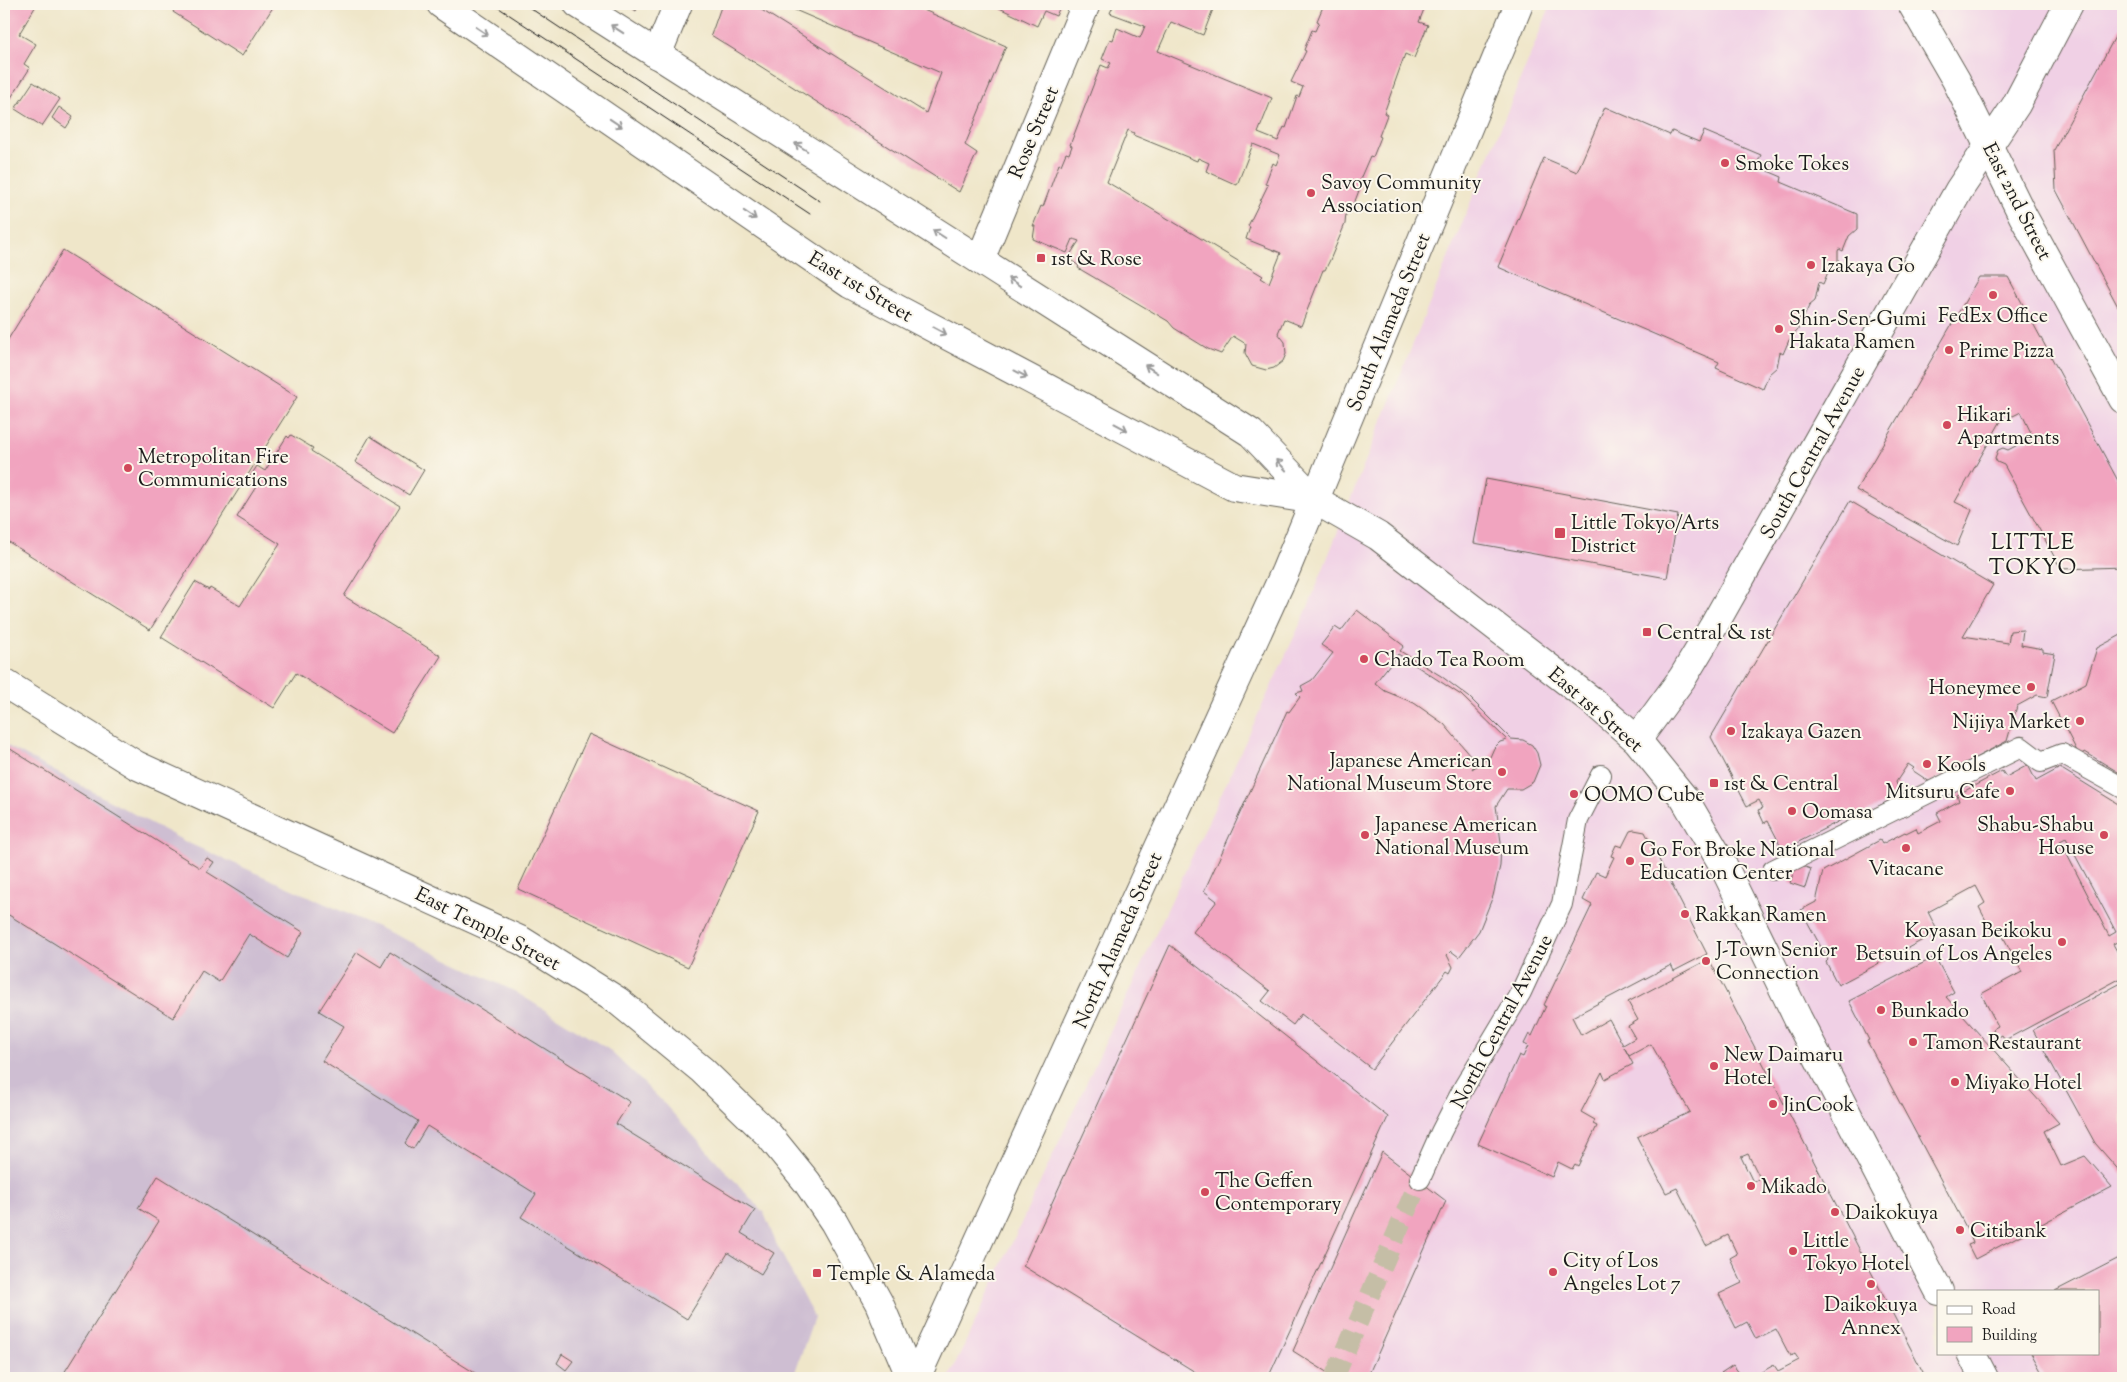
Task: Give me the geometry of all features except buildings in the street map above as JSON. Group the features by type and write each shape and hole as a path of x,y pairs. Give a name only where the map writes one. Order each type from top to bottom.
{"main road":[{"name":"East 1st Street","path":"442,4 850,284 1234,487 1315,500"},
{"name":"East 1st Street","path":"578,4 1252,434 1315,500 1378,536 1590,700 1637,740 1684,798 1722,863 1798,1019 1938,1290"},
{"path":"657,55 678,4"},
{"name":"Rose Street","path":"980,260 1086,4"},
{"name":"South Alameda Street","path":"1315,500 1519,4"},
{"name":"East 2nd Street","path":"1912,4 1956,80 2023,216 2123,399"},
{"name":"South Central Avenue","path":"1637,740 1683,676 1713,627 1959,190 2016,105 2069,4"},
{"name":"North Alameda Street","path":"916,1378 1285,572 1315,500"},
{"name":"East Temple Street","path":"4,683 136,765 522,942 618,1001 676,1048 734,1101 768,1134 807,1182 834,1222 879,1303 910,1378"},
{"path":"1972,1354 1984,1378"}],"street":[{"path":"1773,870 2021,747 2042,762 2062,754 2123,788"},
{"name":"North Central Avenue","path":"1420,1179 1464,1087 1521,992 1562,904 1578,820 1601,775"}],"shaded area":[{"path":"1551,4 2123,4 2123,1378 949,1378 1309,605"},
{"path":"4,744 186,842 409,941 514,991 608,1049 659,1098 764,1213 776,1243 814,1317 793,1378 4,1378"}],"tunnel":[{"path":"1334,1378 1420,1179"}],"tram line":[{"path":"493,4 810,214"},
{"path":"524,4 820,201"}],"place":[{"name":"Smoke Tokes","path":"1725,163"},
{"name":"Savoy Community Association","path":"1311,193"},
{"name":"1st & Rose","path":"1041,258"},
{"name":"Izakaya Go","path":"1811,265"},
{"name":"FedEx Office","path":"1993,295"},
{"name":"Shin-Sen-Gumi Hakata Ramen","path":"1779,329"},
{"name":"Prime Pizza","path":"1949,350"},
{"name":"Hikari Apartments","path":"1947,425"},
{"name":"Metropolitan Fire Communications","path":"128,468"},
{"name":"Little Tokyo/Arts District","path":"1560,533"},
{"name":"Central & 1st","path":"1647,632"},
{"name":"Chado Tea Room","path":"1364,659"},
{"name":"Honeymee","path":"2031,687"},
{"name":"Nijiya Market","path":"2080,721"},
{"name":"Izakaya Gazen","path":"1731,731"},
{"name":"Kools","path":"1927,764"},
{"name":"Japanese American National Museum Store","path":"1502,772"},
{"name":"1st & Central","path":"1714,783"},
{"name":"Mitsuru Cafe","path":"2010,791"},
{"name":"OOMO Cube","path":"1574,794"},
{"name":"Oomasa","path":"1792,811"},
{"name":"Japanese American National Museum","path":"1365,835"},
{"name":"Shabu-Shabu House","path":"2104,835"},
{"name":"Vitacane","path":"1906,848"},
{"name":"Go For Broke National Education Center","path":"1630,861"},
{"name":"Rakkan Ramen","path":"1685,914"},
{"name":"Koyasan Beikoku Betsuin of Los Angeles","path":"2062,942"},
{"name":"J-Town Senior Connection","path":"1706,961"},
{"name":"Bunkado","path":"1881,1010"},
{"name":"Tamon Restaurant","path":"1913,1042"},
{"name":"New Daimaru Hotel","path":"1714,1066"},
{"name":"Miyako Hotel","path":"1955,1082"},
{"name":"JinCook","path":"1773,1104"},
{"name":"Mikado","path":"1751,1186"},
{"name":"The Geffen Contemporary","path":"1205,1192"},
{"name":"Daikokuya","path":"1835,1212"},
{"name":"Citibank","path":"1960,1230"},
{"name":"Little Tokyo Hotel","path":"1793,1251"},
{"name":"City of Los Angeles Lot 7","path":"1553,1272"},
{"name":"Temple & Alameda","path":"817,1273"},
{"name":"Daikokuya Annex","path":"1871,1284"}],"district":[{"name":"LITTLE TOKYO","path":"2033,554"}]}
